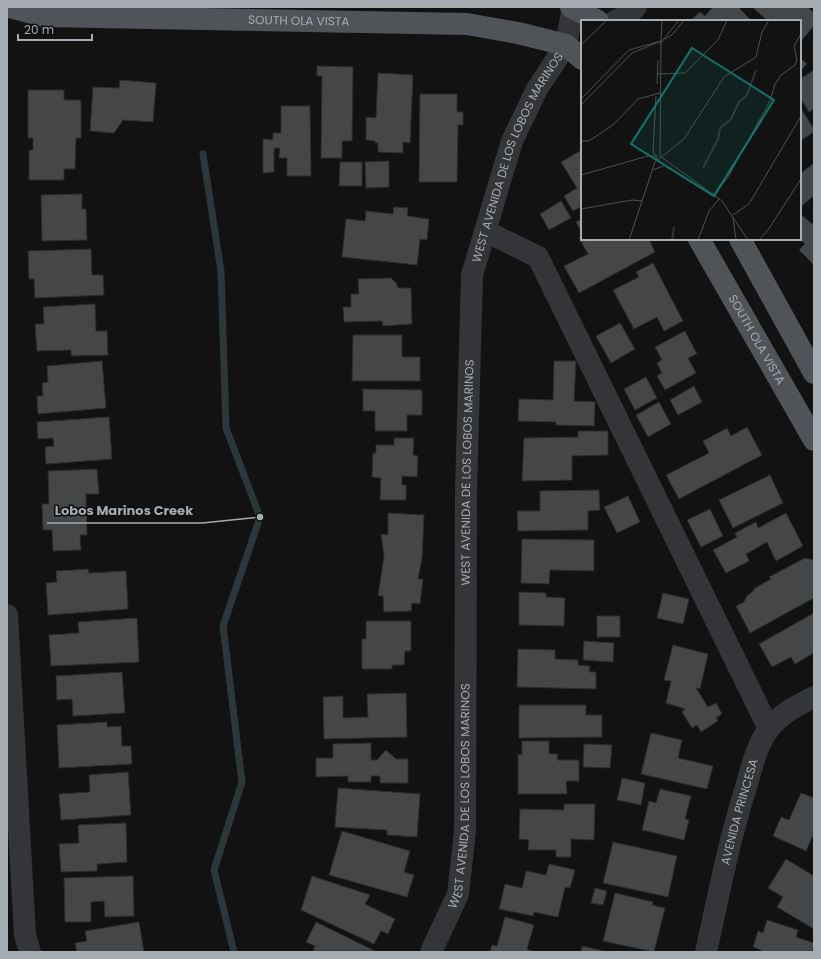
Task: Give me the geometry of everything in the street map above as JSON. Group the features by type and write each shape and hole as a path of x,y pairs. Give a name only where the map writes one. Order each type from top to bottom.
{"main road":[{"name":"SOUTH OLA VISTA","path":"10,7 44,16 467,24 518,33 577,47"},
{"path":"573,7 596,20"},
{"name":"SOUTH OLA VISTA","path":"700,240 814,440"},
{"path":"741,240 814,373"}],"street":[{"name":"WEST AVENIDA DE LOS LOBOS MARINOS","path":"431,952 458,894 464,831 466,490 472,275 512,141 537,90 577,47 573,7"},
{"path":"617,20 629,14 636,7"},
{"path":"485,230 538,257 769,729"},
{"path":"7,615 25,935 30,952"},
{"name":"AVENIDA PRINCESA","path":"706,952 737,816 758,747 769,729 788,710 814,697"}],"building":[{"path":"713,7 738,7 750,19 691,20 700,12 705,16"},
{"path":"752,7 808,7 814,13 814,26 801,41 801,20 767,20"},
{"path":"801,59 807,64 801,70"},
{"path":"317,66 353,67 352,141 342,141 342,158 321,158 322,76 317,76"},
{"path":"814,70 814,109 809,112 801,99 801,78"},
{"path":"378,73 413,75 410,143 403,142 403,153 378,152 378,143 375,143 375,141 366,140 366,117 376,118"},
{"path":"120,80 156,83 153,122 123,120 114,133 90,131 93,87 119,88"},
{"path":"28,90 64,90 64,100 81,100 81,138 76,138 75,169 64,169 64,180 29,180 29,150 33,150 33,138 28,138"},
{"path":"420,94 457,94 457,112 463,112 463,125 458,125 457,182 419,182"},
{"path":"281,106 310,106 311,176 287,176 287,158 279,158 280,148 274,148 274,172 263,173 263,139 273,140 273,133 281,133"},
{"path":"801,109 814,129 814,132 801,140"},
{"path":"580,151 581,152 581,207 573,211 564,196 577,188 561,162"},
{"path":"389,161 389,187 366,188 365,162"},
{"path":"340,162 362,162 362,186 339,186"},
{"path":"814,163 814,196 801,206 801,173"},
{"path":"82,194 82,209 86,209 87,240 42,241 41,195"},
{"path":"561,201 571,218 549,230 540,214"},
{"path":"394,207 408,208 407,216 429,219 427,240 420,239 417,265 342,257 346,219 365,221 366,211 393,214"},
{"path":"803,216 812,224 814,222 814,265 799,250 805,244 801,240 801,218"},
{"path":"581,220 581,231 576,222"},
{"path":"581,237 581,240 649,240 655,252 579,293 564,266 588,254 579,238"},
{"path":"91,249 92,275 103,275 104,295 35,298 34,279 29,279 28,251"},
{"path":"653,263 683,321 664,331 657,317 634,329 613,290 639,277 636,272"},
{"path":"391,278 396,283 398,288 411,288 412,324 383,326 382,321 344,322 343,307 351,307 351,294 359,294 358,279"},
{"path":"95,304 96,331 107,331 108,355 71,356 71,350 37,351 35,324 44,324 43,307"},
{"path":"620,323 635,349 611,363 596,336"},
{"path":"685,331 697,354 688,358 696,373 665,390 657,376 662,373 657,363 662,360 655,347"},
{"path":"353,335 402,335 402,357 420,357 420,381 352,381"},
{"path":"102,361 106,408 38,414 37,396 43,396 42,383 48,382 47,366"},
{"path":"554,361 576,361 574,401 595,402 594,426 556,425 556,422 518,421 519,399 553,400"},
{"path":"646,377 657,398 635,410 624,389"},
{"path":"694,386 702,402 678,415 670,400"},
{"path":"363,389 422,390 422,415 407,415 407,431 375,431 375,411 363,411"},
{"path":"659,402 671,424 648,437 636,415"},
{"path":"109,417 112,459 46,464 45,447 54,446 53,438 38,439 37,422"},
{"path":"747,427 762,455 679,499 666,475 709,453 703,441 727,428 731,436"},
{"path":"578,431 608,431 608,455 572,456 572,480 522,481 524,438 578,437"},
{"path":"394,438 414,438 413,455 418,456 417,477 402,476 402,485 406,485 406,500 380,500 381,478 372,477 373,453 376,453 376,445 394,445"},
{"path":"97,469 99,494 86,494 87,535 80,535 81,550 53,551 52,530 43,530 42,504 49,504 48,471"},
{"path":"770,475 783,503 733,528 719,500"},
{"path":"599,490 600,510 588,511 588,530 518,531 517,511 540,511 540,491"},
{"path":"628,496 640,522 617,533 604,507"},
{"path":"710,509 723,536 701,547 687,520"},
{"path":"388,513 424,515 422,559 418,579 423,579 420,604 412,603 411,611 384,612 383,596 378,596 384,556 381,534 388,535"},
{"path":"786,513 803,546 776,561 767,542 746,554 749,561 726,573 713,550 737,537 735,533 756,522 758,528"},
{"path":"522,539 594,540 594,571 550,570 549,584 521,583"},
{"path":"805,558 814,560 814,598 750,633 736,606 744,602 747,596 755,588 771,579 769,577"},
{"path":"88,569 89,573 126,571 128,609 48,615 46,583 57,582 56,571"},
{"path":"519,592 546,593 546,597 565,598 564,626 519,625"},
{"path":"663,593 689,599 683,624 657,618"},
{"path":"814,613 814,653 795,664 791,657 772,667 759,644"},
{"path":"597,616 620,616 620,637 597,637"},
{"path":"137,618 139,662 51,666 49,635 79,633 78,622"},
{"path":"366,621 411,621 411,651 405,651 404,665 392,665 392,669 362,669 362,639 366,639"},
{"path":"584,641 614,643 613,662 583,660"},
{"path":"673,645 708,654 700,689 696,688 708,707 716,703 722,714 716,718 718,721 701,732 697,725 692,728 682,712 685,709 666,703 671,681 664,680"},
{"path":"518,649 555,650 555,659 578,660 578,665 590,666 589,672 596,672 596,689 517,687"},
{"path":"122,672 125,713 73,716 72,699 57,700 56,676"},
{"path":"406,693 407,737 324,739 323,697 343,696 343,718 368,717 367,694"},
{"path":"519,705 586,705 586,715 602,715 602,737 519,738"},
{"path":"107,722 107,727 121,726 122,746 131,746 132,764 59,768 57,725"},
{"path":"651,733 682,740 678,758 713,766 707,789 641,774"},
{"path":"522,741 549,741 549,754 558,754 557,760 579,760 579,781 566,781 567,794 518,794 518,754 522,755"},
{"path":"371,743 371,760 377,760 386,750 396,759 408,759 408,783 380,783 380,776 371,776 371,782 348,782 348,776 316,777 316,758 333,758 333,744"},
{"path":"584,744 612,745 610,768 583,767"},
{"path":"128,772 131,815 61,820 59,794 90,792 89,775"},
{"path":"622,778 645,783 641,805 617,800"},
{"path":"338,788 420,794 417,837 387,835 387,830 335,827"},
{"path":"660,789 691,796 685,819 689,820 684,840 642,830 649,801 656,803"},
{"path":"801,793 814,798 814,833 806,851 773,836 781,817 789,820"},
{"path":"564,804 595,804 594,840 571,839 571,857 556,857 556,850 528,850 529,840 519,839 520,809 564,810"},
{"path":"126,823 127,862 97,864 97,871 61,872 59,844 79,843 78,825"},
{"path":"342,831 410,851 404,872 414,875 407,897 329,875"},
{"path":"613,842 677,856 668,897 603,883"},
{"path":"786,859 814,876 814,929 777,907 783,897 768,888"},
{"path":"549,864 575,870 570,888 565,887 558,917 534,912 533,916 499,909 505,884 522,888 526,871 546,875"},
{"path":"133,876 134,916 105,917 104,901 91,902 91,922 65,922 64,878"},
{"path":"312,876 370,895 365,904 395,919 388,934 381,931 374,944 301,910"},
{"path":"595,888 607,891 603,905 591,903"},
{"path":"615,893 653,902 652,905 665,908 654,952 603,941"},
{"path":"505,917 534,925 527,949 535,952 490,952 492,945 497,946"},
{"path":"767,920 798,930 796,937 814,943 812,952 761,952 761,950 753,947 758,931 763,933"},
{"path":"139,922 144,952 77,952 75,943 87,941 85,931"},
{"path":"316,922 375,951 313,951 315,946 306,942"},
{"path":"582,946 608,952 581,952"}],"waterway":[{"path":"203,154 221,271 226,428 260,517 223,626 242,782 214,870 234,952"}],"place":[{"name":"Lobos Marinos Creek","path":"260,517"}]}
